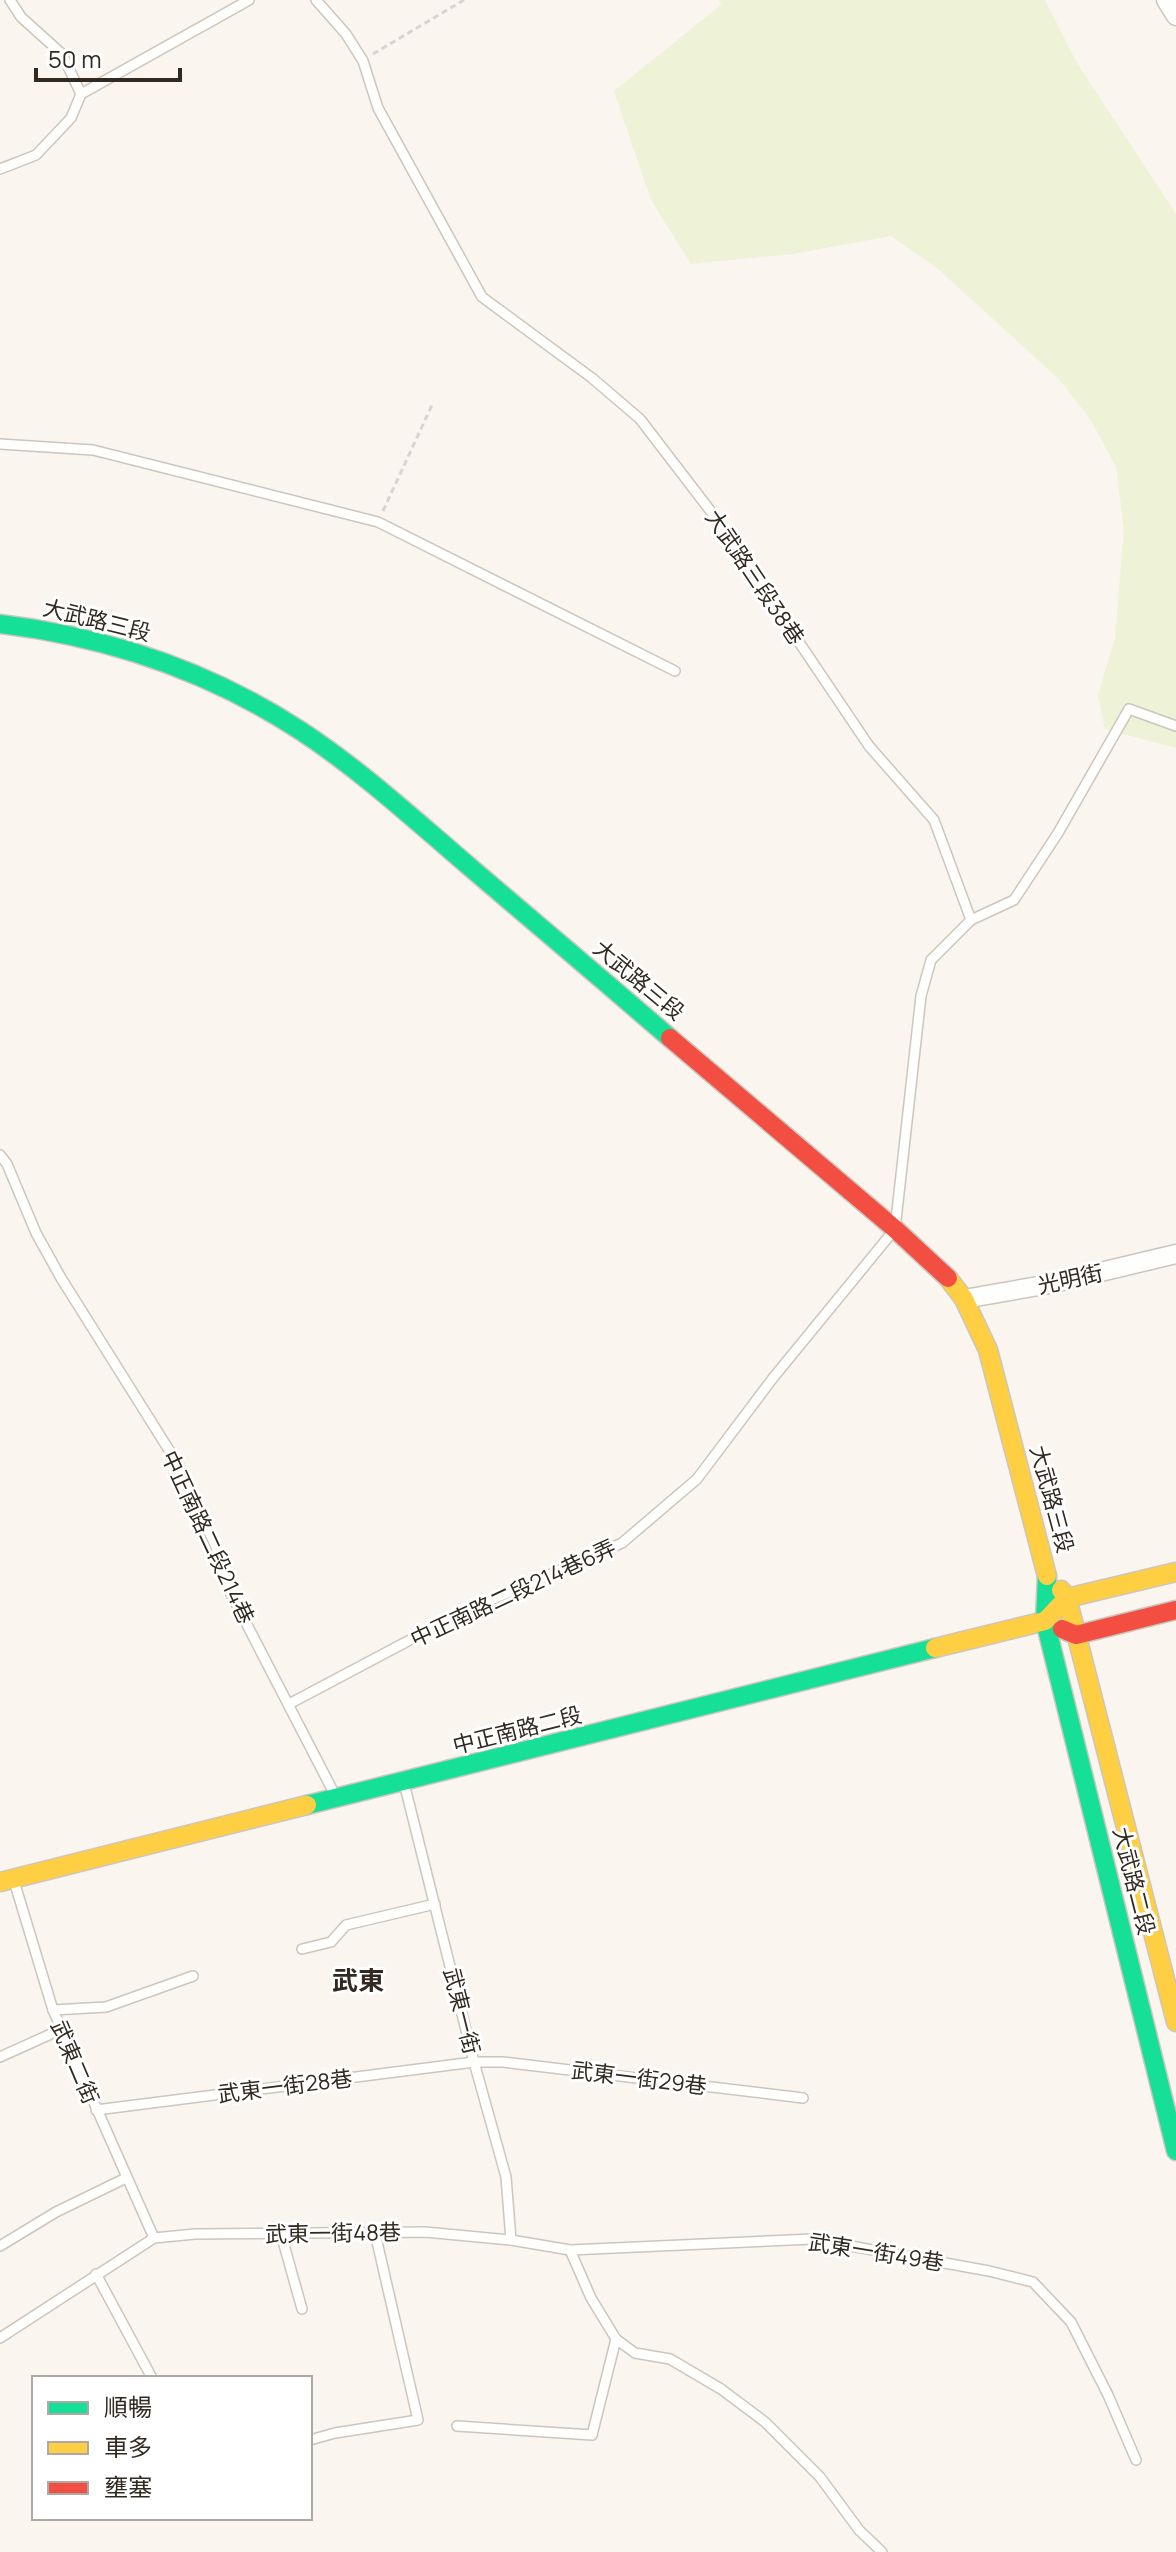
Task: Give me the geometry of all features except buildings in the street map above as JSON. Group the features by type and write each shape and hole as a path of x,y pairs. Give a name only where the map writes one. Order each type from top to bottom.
{"street":[{"path":"1166,0 1176,16"},
{"name":"大武路三段","path":"0,624 115,645 197,675 245,697 284,720 422,826 940,1270 964,1299 988,1350 1047,1573 1045,1621"},
{"name":"光明街","path":"964,1299 1050,1284 1176,1254"},
{"path":"1176,1572 1067,1598 1045,1621 1076,1635 1176,1610"},
{"name":"大武路三段","path":"1047,1573 1067,1598"},
{"name":"大武路二段","path":"1067,1598 1176,2022"},
{"name":"大武路二段","path":"1045,1621 1176,2151"},
{"name":"中正南路二段","path":"6,1880 1045,1621"}],"lane":[{"path":"10,0 21,17 62,54 81,94"},
{"path":"0,169 36,155 71,118 81,94 249,0"},
{"name":"大武路三段38巷","path":"316,0 346,34 363,61 378,108 482,297 592,378 640,419 712,513 869,746 934,820 971,920"},
{"path":"0,444 93,450 378,522 675,671"},
{"path":"895,1229 921,996 931,960 971,920 1014,900 1058,833 1129,709 1176,726"},
{"name":"中正南路二段214巷","path":"0,1155 7,1164 36,1233 61,1278 179,1466 216,1547 229,1590 337,1799"},
{"name":"中正南路二段214巷6弄","path":"289,1704 457,1615 622,1543 697,1479 773,1378 895,1229"},
{"name":"武東一街","path":"404,1783 506,2177 511,2240"},
{"name":"武東二街","path":"6,1880 53,2010 154,2238"},
{"path":"302,1949 331,1942 346,1925 435,1904"},
{"path":"53,2010 106,2007 193,1976"},
{"path":"0,2057 62,2029"},
{"name":"武東一街29巷","path":"474,2062 503,2062 803,2098"},
{"name":"武東一街28巷","path":"96,2110 474,2062"},
{"path":"0,2246 56,2212 126,2178"},
{"name":"武東一街48巷","path":"154,2238 195,2234 425,2232 511,2240"},
{"path":"312,2439 418,2420 375,2233"},
{"path":"281,2234 302,2309"},
{"path":"0,2338 154,2238"},
{"name":"武東一街49巷","path":"511,2240 570,2250 812,2239 1033,2282 1071,2322 1136,2460"},
{"path":"570,2250 591,2298 616,2339 635,2353 670,2359 721,2389 765,2422 820,2477 859,2530 882,2552"},
{"path":"96,2274 151,2376"},
{"path":"457,2426 592,2435 616,2339"}],"path":[{"path":"363,61 464,0"},
{"path":"378,522 432,405"}],"green space":[{"path":"719,0 1045,0 1077,63 1176,214 1176,748 1105,729 1098,695 1115,638 1124,529 1116,467 1091,420 1059,379 938,269 891,236 792,254 691,264 651,200 614,91 721,5"}],"traffic: fast":[{"path":"0,624 80,638 156,660 230,691 301,731 388,797 670,1038"},
{"path":"1047,1576 1045,1621 1176,2151"},
{"path":"307,1805 935,1648"}],"traffic: slow":[{"path":"948,1278 964,1299 988,1350 1047,1576"},
{"path":"935,1648 1045,1621 1067,1598 1176,1572"},
{"path":"1061,1590 1067,1598 1176,2022"},
{"path":"0,1882 307,1805"}],"traffic: jam":[{"path":"670,1038 895,1229 948,1278"},
{"path":"1062,1629 1076,1635 1176,1610"}],"district":[{"name":"武東","path":"358,1981"}]}
